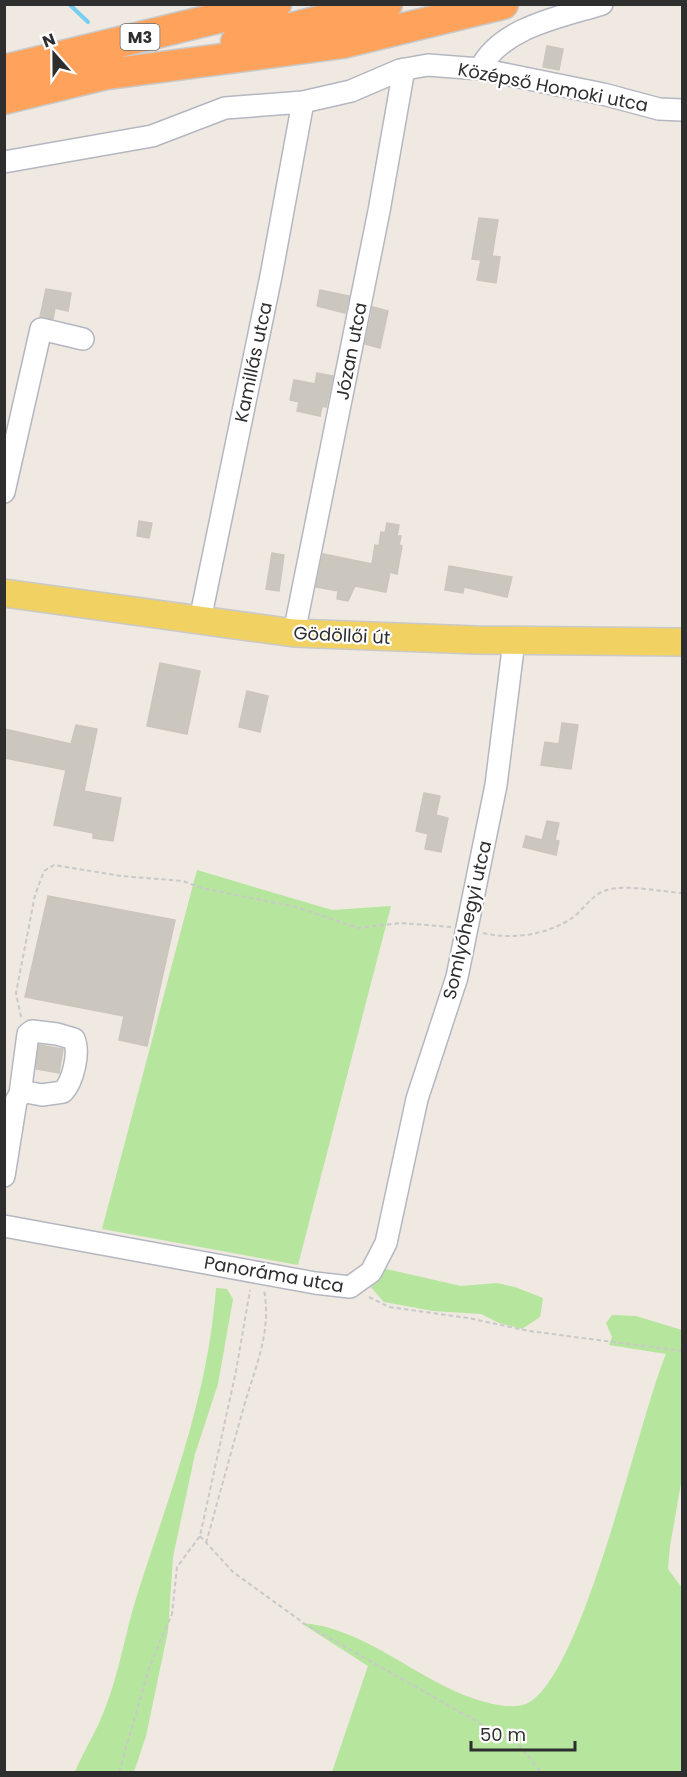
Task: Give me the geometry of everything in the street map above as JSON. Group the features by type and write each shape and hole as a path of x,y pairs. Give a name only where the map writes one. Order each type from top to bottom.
{"highway":[{"name":"M3","path":"4,70 276,4"},
{"name":"M3","path":"4,99 387,4"},
{"path":"101,75 334,45 503,4"}],"main road":[{"name":"Gödöllői út","path":"4,593 294,633 514,641 682,642"}],"street":[{"path":"480,69 488,54 507,39 553,19 602,4"},
{"name":"Középső Homoki utca","path":"4,162 152,136 225,108 303,102 351,91 405,69 428,65 480,69 603,94 659,109 682,110"},
{"name":"Józan utca","path":"294,633 379,211 405,69"},
{"name":"Kamillás utca","path":"200,620 272,276 303,102"},
{"path":"4,492 41,329 83,339"},
{"name":"Somlyóhegyi utca","path":"350,1287 370,1272 386,1243 417,1099 457,977 495,785 514,641"},
{"path":"4,1176 30,1033 57,1034 74,1039 77,1047 68,1086 63,1092 42,1095 21,1090"},
{"name":"Panoráma utca","path":"4,1226 350,1287"}],"path":[{"path":"30,1033 18,1010 16,993 40,879 44,871 54,865 121,876 183,881 201,888 296,907 358,928 411,923 466,928 494,936 533,934 572,918 604,891 629,889 682,893"},
{"path":"119,1773 149,1668 172,1614 177,1567 200,1536 258,1271"},
{"path":"206,1543 246,1399 263,1350 267,1303 258,1271"},
{"name":"Panoráma utca","path":"350,1287 389,1307 468,1318 529,1331 682,1351"},
{"path":"200,1536 232,1572 305,1624 520,1746 541,1773"}],"green space":[{"path":"197,870 332,910 391,906 298,1265 102,1229"},
{"path":"382,1268 461,1286 497,1283 515,1287 543,1298 540,1317 522,1329 499,1323 481,1314 433,1311 384,1302 368,1284"},
{"path":"216,1288 227,1289 233,1299 218,1384 195,1454 173,1557 168,1631 146,1736 134,1772 75,1772 111,1692 134,1606 197,1405 212,1328"},
{"path":"612,1315 636,1316 682,1330 682,1478 668,1569 682,1588 682,1772 332,1772 368,1666 301,1623 346,1634 453,1690 488,1703 516,1706 528,1703 549,1682 569,1645 589,1597 666,1354 609,1345 612,1337 606,1323"}],"building":[{"path":"547,46 563,49 559,70 543,67"},
{"path":"479,218 498,220 492,256 500,257 496,283 477,280 481,260 472,259"},
{"path":"46,289 71,293 68,311 55,308 53,319 40,317"},
{"path":"320,290 349,296 345,313 317,306"},
{"path":"373,307 388,311 380,348 365,344"},
{"path":"317,373 333,376 326,407 322,406 320,416 297,411 299,402 290,400 294,380 315,384"},
{"path":"139,521 152,523 149,538 137,536"},
{"path":"387,523 399,525 397,536 401,536 399,545 402,546 397,574 390,572 386,592 355,586 348,601 337,599 338,591 316,587 323,554 372,564 375,545 379,546 381,532 385,533"},
{"path":"272,553 284,555 279,591 266,589"},
{"path":"449,566 512,577 507,597 464,587 463,593 445,590"},
{"path":"160,663 200,671 187,734 147,726"},
{"path":"247,691 268,696 260,732 239,727"},
{"path":"562,723 578,725 571,769 541,765 545,742 559,744"},
{"path":"76,725 97,729 84,791 121,798 113,841 93,838 93,833 54,825 66,770 4,758 4,729 71,744"},
{"path":"424,793 440,796 436,815 448,818 441,852 425,849 428,834 416,831"},
{"path":"547,821 559,823 555,840 559,841 556,855 523,847 526,836 542,840"},
{"path":"48,896 175,920 147,1046 119,1040 124,1016 25,997"},
{"path":"39,1045 63,1049 59,1073 36,1069"}],"waterway":[{"path":"69,4 88,22"}]}
